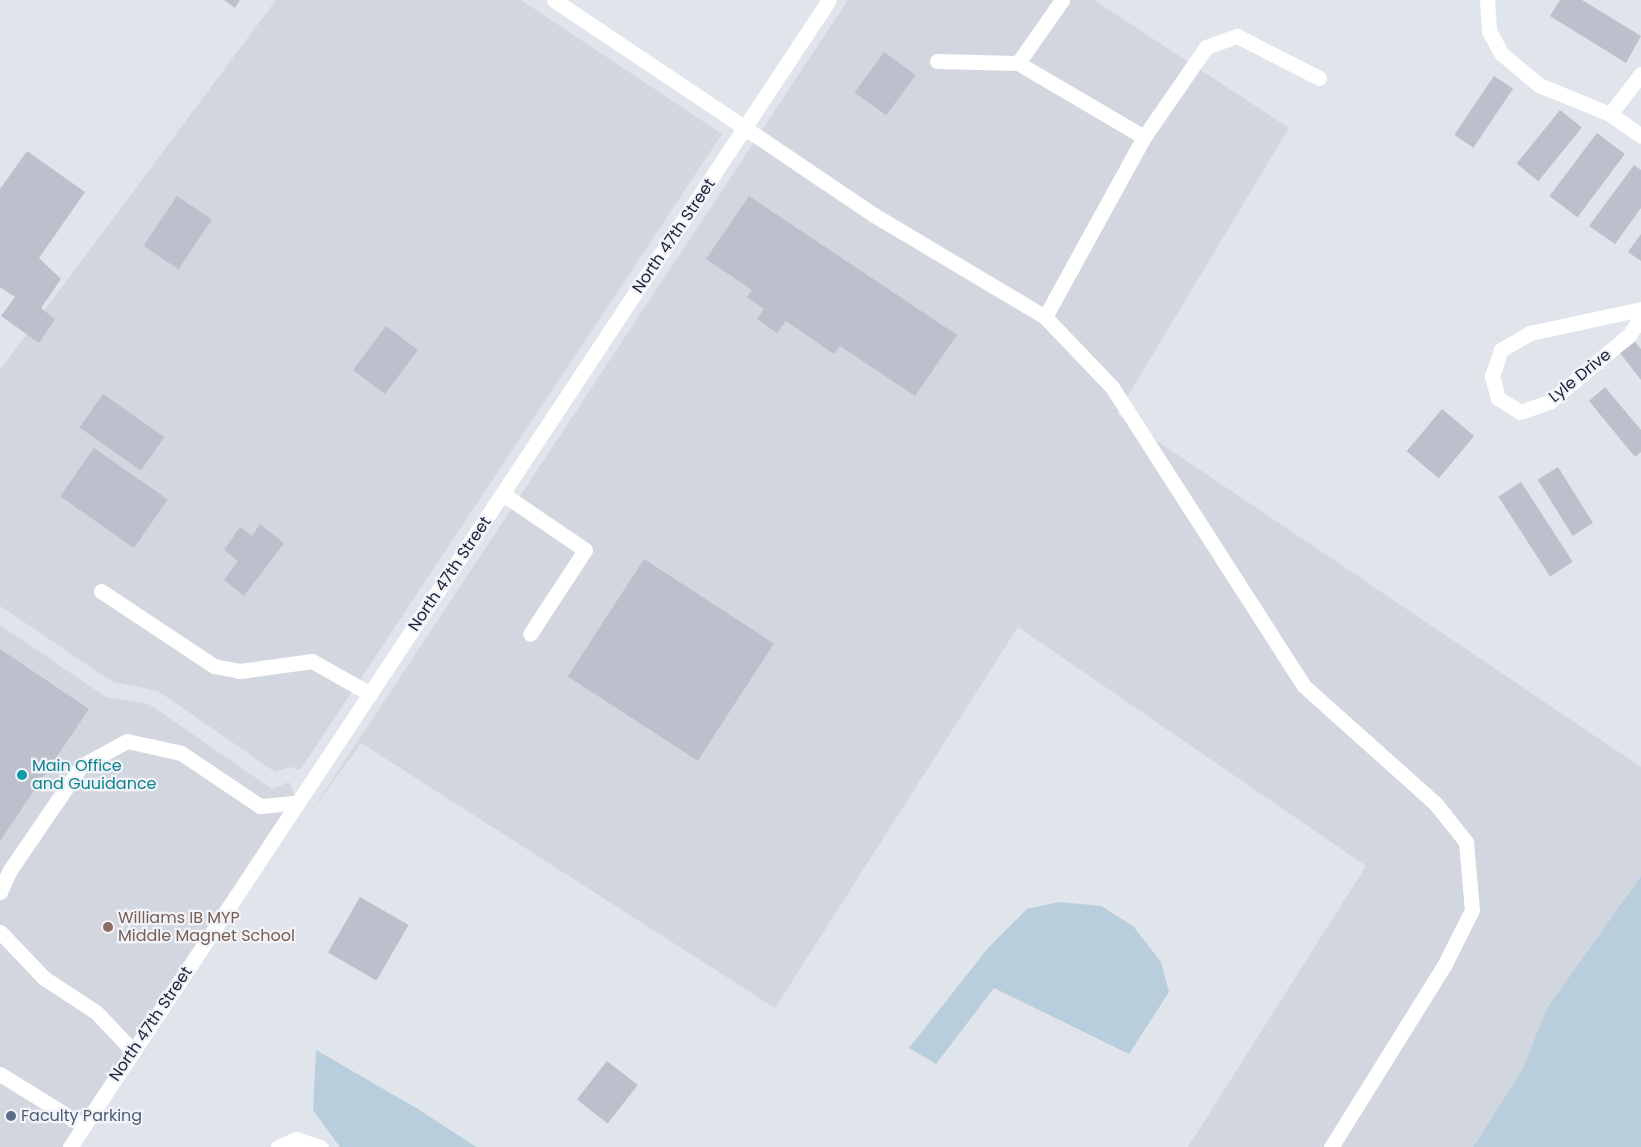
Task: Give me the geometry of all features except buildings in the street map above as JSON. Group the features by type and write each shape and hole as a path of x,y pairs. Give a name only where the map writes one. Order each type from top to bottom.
{"street":[{"path":"554,0 874,215 1044,317 1112,387 1304,686 1435,803 1466,842 1472,910 1444,964 1331,1147"},
{"name":"North 47th Street","path":"70,1147 829,0"},
{"path":"1018,63 1062,0"},
{"path":"1487,0 1489,31 1502,54 1539,85 1610,114 1641,136"},
{"path":"1044,317 1144,137 1206,47 1237,36 1319,78"},
{"path":"937,61 1018,63 1144,137"},
{"path":"1610,114 1641,74"},
{"name":"Lyle Drive","path":"1641,309 1530,333 1501,350 1492,376 1498,398 1520,412 1549,402 1629,335 1641,318"},
{"path":"503,494 585,550 530,634"},
{"path":"101,591 214,666 240,671 312,661 370,694"},
{"path":"0,892 10,870 81,766 127,741 180,753 260,806 298,803"},
{"path":"0,932 44,978 96,1012 133,1051"},
{"path":"0,1074 84,1126"},
{"path":"278,1147 296,1139 321,1147"}],"shaded area":[{"path":"276,0 521,0 722,134 300,770 290,767 275,772 158,691 113,682 0,606 0,370"},
{"path":"848,0 1094,0 1289,128 1117,414 1641,767 1641,876 1547,1008 1522,1070 1473,1147 1188,1147 1366,866 1018,627 775,1008 361,743 307,818"},
{"name":"Williams IB MYP Middle Magnet School","path":"0,625 106,697 149,704 272,789 289,782 298,803 70,1147 0,1147"},
{"path":"1641,876 1641,1147 1473,1147 1522,1070 1547,1008"},
{"path":"1059,902 1101,906 1133,926 1161,962 1169,992 1129,1054 994,988 936,1064 909,1048 988,948 1027,909"},
{"path":"316,1050 418,1109 476,1147 340,1147 313,1110"}],"place":[{"name":"Main Office and Guuidance","path":"22,775"},
{"name":"Williams IB MYP Middle Magnet School","path":"108,927"},
{"name":"Faculty Parking","path":"11,1116"}]}
